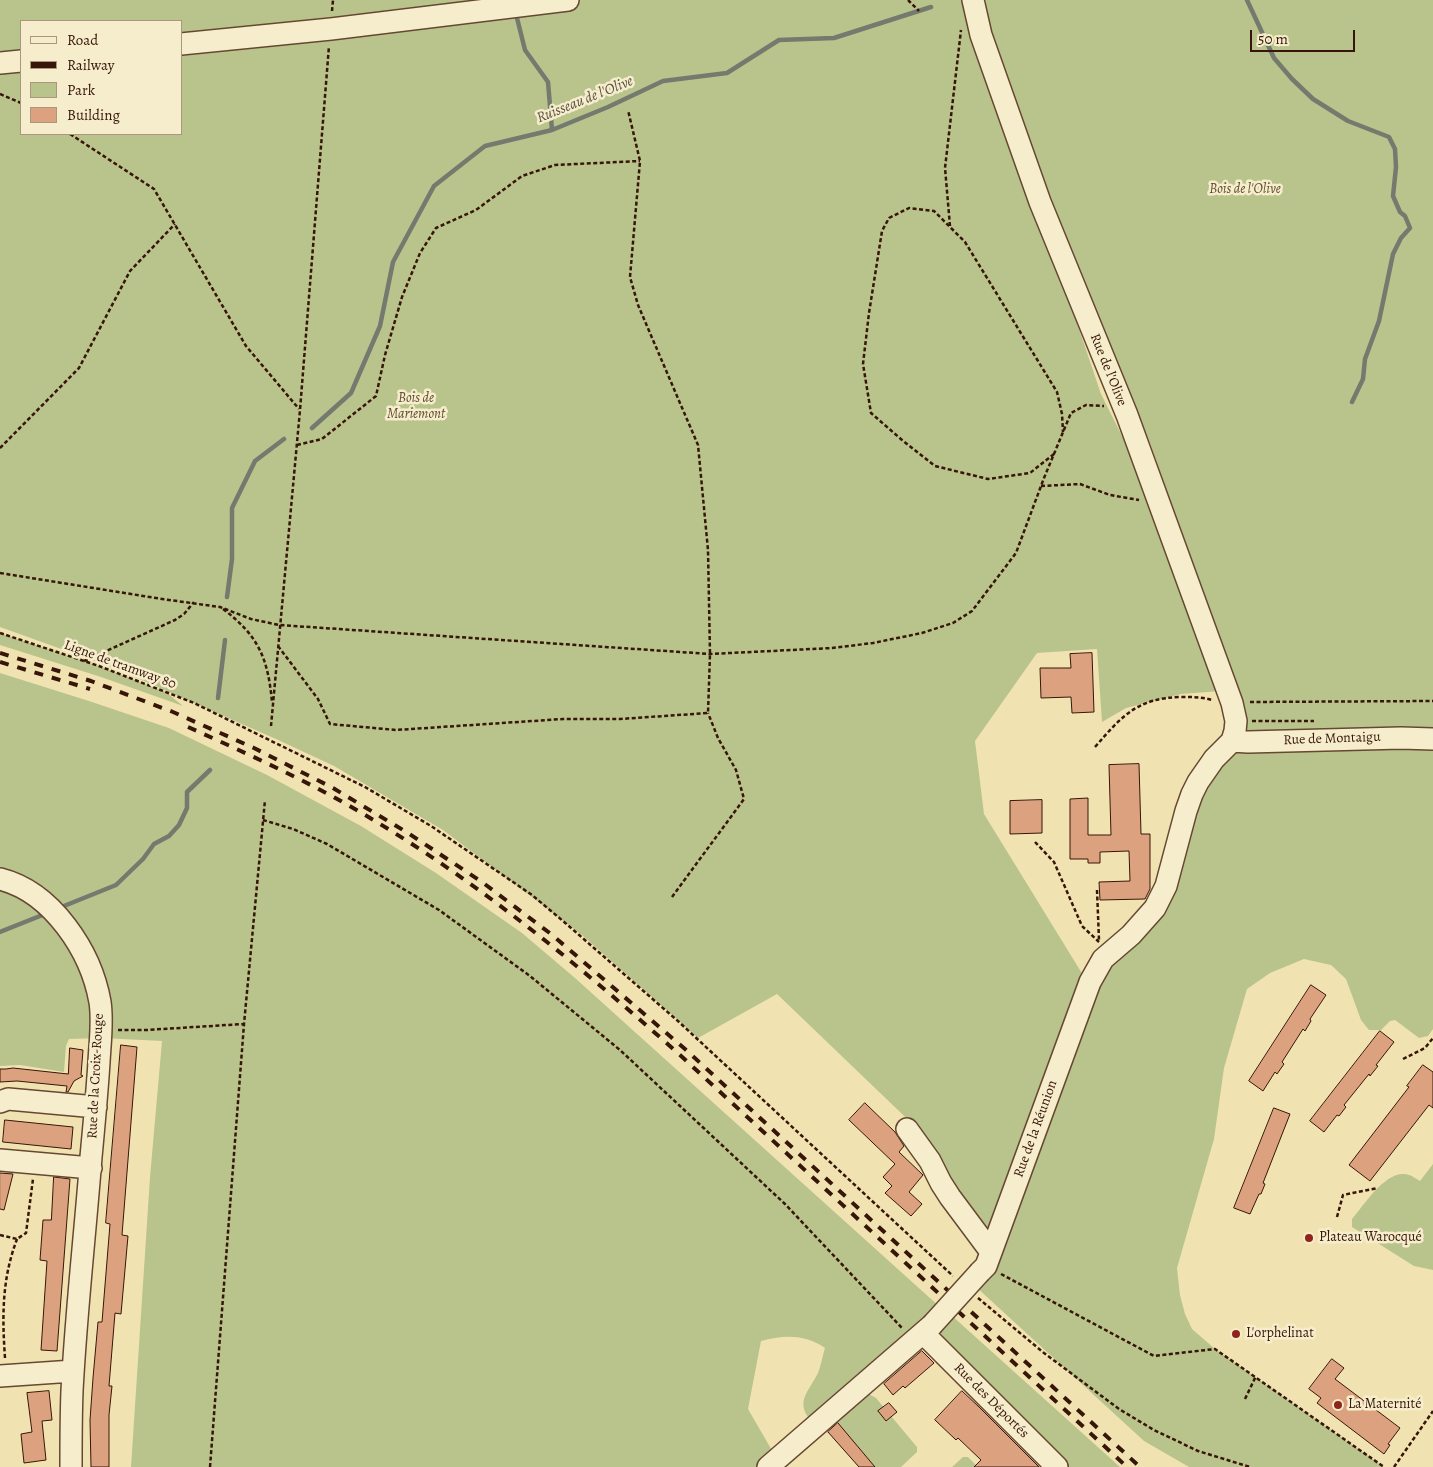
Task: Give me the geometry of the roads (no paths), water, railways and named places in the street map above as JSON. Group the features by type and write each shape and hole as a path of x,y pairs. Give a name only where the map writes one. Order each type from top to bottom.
{"street":[{"path":"182,44 331,29 568,0"},
{"name":"Rue de l'Olive","path":"974,6 981,35 1040,202 1127,415 1233,707 1235,731 1232,741"},
{"path":"0,63 20,61"},
{"name":"Rue de Montaigu","path":"1232,741 1433,739"},
{"name":"Rue de la Réunion","path":"768,1467 924,1334 986,1263 1101,951 1131,935 1155,908 1166,886 1192,794 1214,759 1232,741"},
{"name":"Rue de la Croix-Rouge","path":"0,879 10,881 27,889 53,911 84,954 92,971 100,1003 101,1030 96,1107 73,1371 70,1467"},
{"path":"0,1102 8,1099 96,1107"},
{"path":"907,1129 930,1161 986,1263"},
{"path":"0,1160 90,1168"},
{"name":"Rue des Déportés","path":"924,1334 1057,1467"},
{"path":"3,1376 73,1371"}],"waterway":[{"path":"1247,0 1274,58 1292,79 1313,99 1348,121 1389,137 1395,149 1396,167 1393,196 1410,228 1401,238 1393,254 1379,321 1365,359 1363,379 1352,402"},
{"name":"Ruisseau de l'Olive","path":"312,428 351,393 380,326 393,262 434,186 485,146 552,130 608,107 663,81 727,73 779,40 834,38 931,7"},
{"path":"517,18 525,50 548,82 552,130"},
{"path":"227,597 232,559 232,508 255,461 284,439"},
{"path":"218,698 225,640"},
{"path":"59,908 116,885 143,859 154,844 169,836 179,825 187,808 187,792 210,770"},
{"path":"0,932 45,914"}],"railway":[{"path":"0,653 91,681 173,712 254,748 333,788 408,833 482,882 551,934 685,1049 1140,1467"},
{"path":"0,662 90,689"},
{"path":"188,727 294,776 376,821 512,914 597,983 680,1055 1127,1467"}],"place":[{"name":"Plateau Warocqué","path":"1309,1238"},
{"name":"L'orphelinat","path":"1236,1334"},
{"name":"La Maternité","path":"1338,1405"}],"park label":[{"name":"Bois de l'Olive","path":"1245,190"},
{"name":"Bois de Mariemont","path":"416,408"}]}
